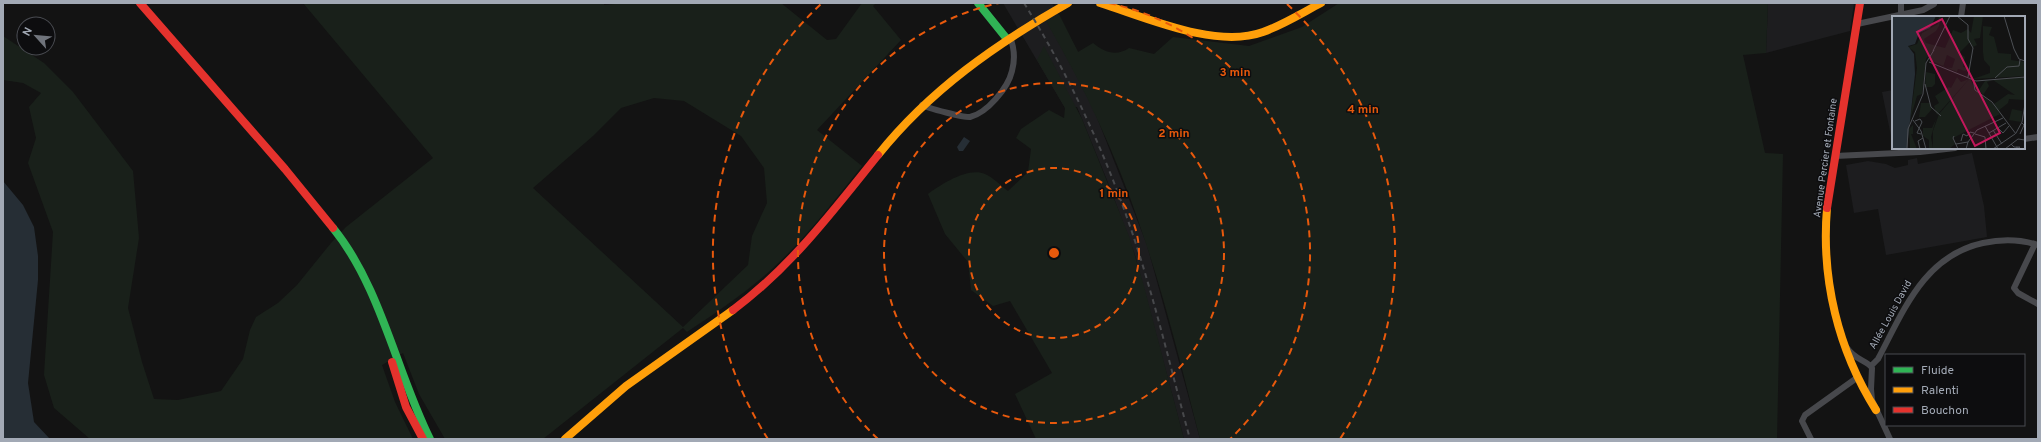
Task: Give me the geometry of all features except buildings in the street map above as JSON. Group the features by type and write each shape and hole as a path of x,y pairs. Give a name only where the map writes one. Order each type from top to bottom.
{"main road":[{"path":"140,3 332,225 361,272 421,422 430,439"},
{"path":"978,3 1008,38"},
{"path":"1048,14 1062,3"},
{"path":"565,439 622,389 765,285 809,241 897,131 922,105 963,68 1008,38 1068,3"},
{"path":"1100,3 1116,5 1184,29 1216,37 1249,36 1275,28 1321,3"},
{"name":"Avenue Percier et Fontaine","path":"1860,3 1835,156 1828,209 1826,247 1832,298 1846,353 1866,394 1876,410"},
{"path":"384,330 404,402 423,439"},
{"path":"571,439 597,410"}],"street":[{"path":"1901,3 1901,15"},
{"path":"1961,16 1963,3"},
{"path":"1896,16 1923,10 1934,4"},
{"path":"1856,24 1892,17"},
{"path":"922,105 964,117 974,116 985,110 995,99 1012,72 1014,55 1008,38"},
{"path":"2025,139 2038,137"},
{"path":"1835,156 1920,152 1946,149"},
{"name":"Allée Louis David","path":"1871,366 1878,359 1918,287 1930,272 1944,260 1963,249 1993,241 2015,240 2037,244"},
{"path":"2037,244 2014,288 2018,293 2038,304"},
{"name":"Avenue Percier et Fontaine","path":"1843,340 1851,354 1862,362 1868,363 1871,366 1871,394 1876,410 1890,439"},
{"path":"1857,375 1857,365 1862,362"},
{"path":"1857,375 1865,379 1871,375"},
{"path":"1811,439 1802,421 1805,415 1857,375"}],"shaded area":[{"path":"303,3 604,3 604,5 625,3 781,3 827,40 836,39 862,3 876,3 873,6 901,40 817,130 862,166 808,232 773,268 742,294 687,332 683,328 543,439 445,439 419,394 403,353 382,365 395,402 413,439 90,439 54,408 44,375 53,232 28,163 36,138 29,107 41,93 23,83 3,80 3,36 16,45 16,56 33,56 44,63 73,92 133,171 139,238 128,308 142,362 154,399 178,400 221,391 243,359 250,330 256,317 278,303 297,285 346,227 433,158","holes":["654,98 684,101 741,136 764,168 767,203 752,236 748,265 683,327 533,188 593,136 621,108"]},
{"path":"1003,3 1052,3 1078,52 1094,110 1147,245 1200,439 1184,439 1135,255 1111,190 1077,107 1065,108"},
{"path":"1339,3 1768,3 1766,53 1743,55 1765,153 1783,154 1777,439 1200,439 1165,307 1150,255 1132,202 1099,122 1074,71 1046,21 1059,14 1078,52 1093,43 1101,49 1115,53 1129,48 1154,54 1173,37 1249,46 1302,27"},
{"path":"1768,3 1854,3 1850,31 1766,53"},
{"path":"1044,46 1082,119 1129,236 1144,286 1184,439 1036,439 1015,394 1052,373 1010,301 993,306 971,290 968,262 945,234 928,194 955,178 978,172 991,177 1008,191 1028,172 1031,149 1016,138 1021,129 1049,110 1064,118 1065,108 1037,60"},
{"path":"1892,90 1892,141 1882,92"},
{"path":"964,137 970,141 963,151 959,151 957,147"},
{"path":"1972,153 1984,206 1987,237 1886,255 1878,209 1854,213 1846,165 1868,161 1886,164 1895,168 1908,165 1908,160 1917,158 1918,164"},
{"path":"3,181 23,205 34,227 38,256 38,280 28,383 34,422 50,439 3,439"}],"railway":[{"path":"1024,3 1071,86 1085,114 1110,173 1132,232 1148,283 1190,439"}],"traffic: fast":[{"path":"978,3 1007,39"},
{"path":"333,228 350,251 364,276 387,330 407,386 430,439"}],"traffic: slow":[{"path":"878,155 898,131 942,89 990,52 1068,3"},
{"path":"1100,3 1182,30 1224,37 1244,36 1263,32 1321,3"},
{"path":"1827,208 1827,261 1835,313 1851,363 1876,410"},
{"path":"565,439 626,386 733,310"}],"traffic: jam":[{"path":"140,3 285,169 333,228"},
{"path":"1827,208 1860,3"},
{"path":"733,310 793,257 878,155"},
{"path":"392,362 406,407 423,439"}]}
